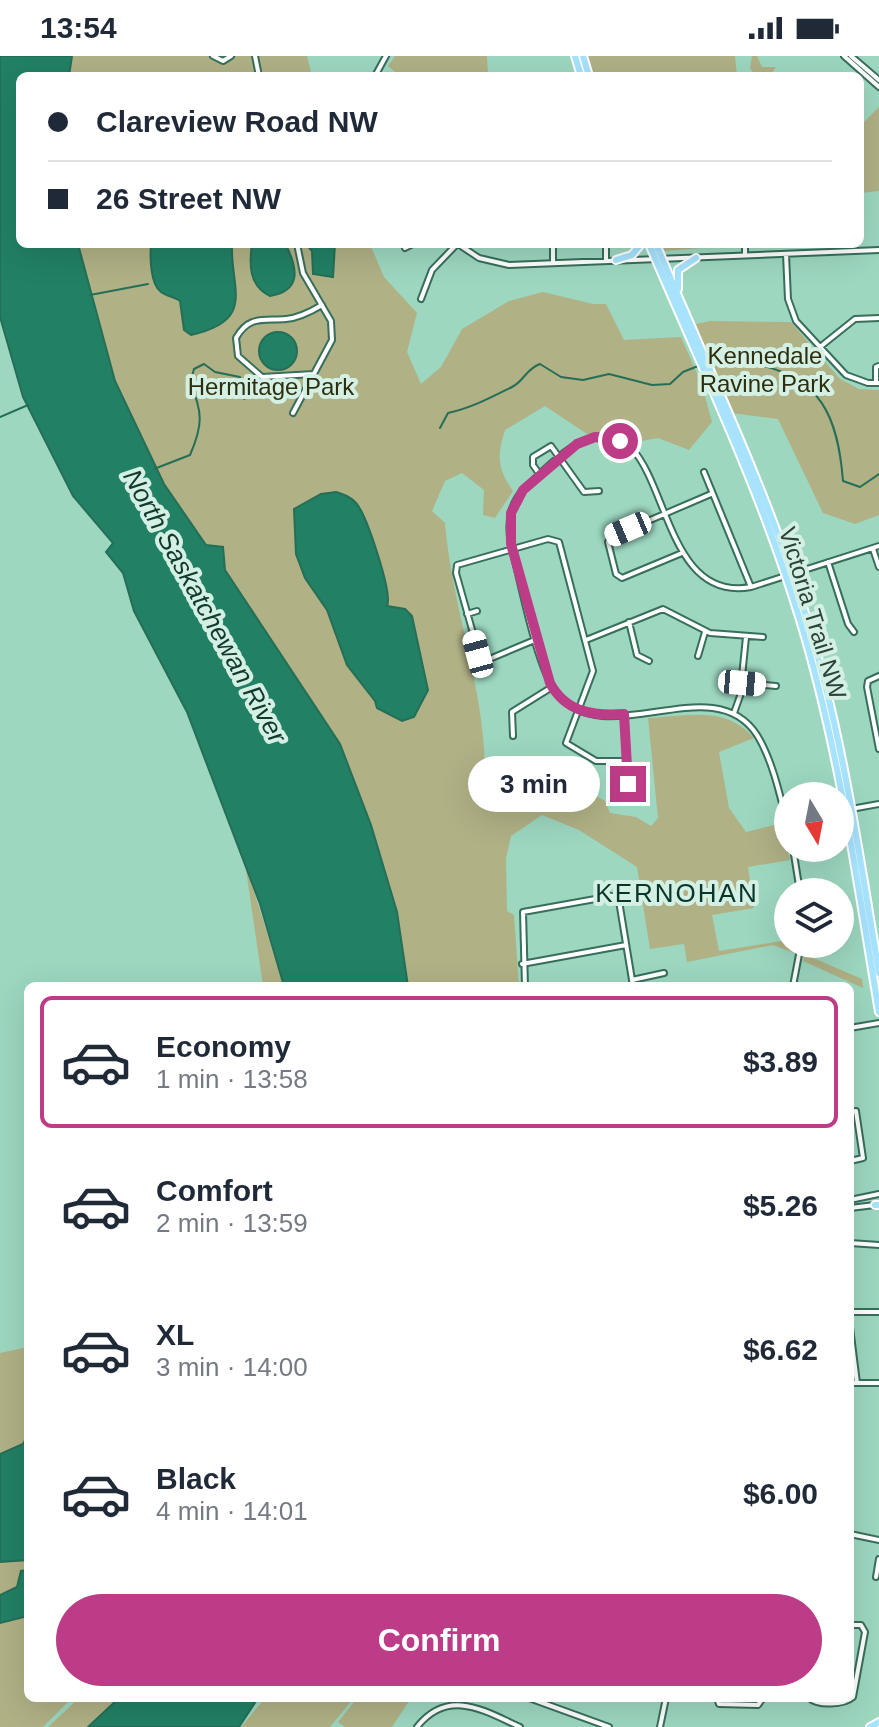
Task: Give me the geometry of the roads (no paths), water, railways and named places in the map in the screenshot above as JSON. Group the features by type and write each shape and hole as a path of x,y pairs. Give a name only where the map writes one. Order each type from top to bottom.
{"main road":[{"path":"616,260 632,255 638,248"},
{"name":"Victoria Trail NW","path":"652,248 682,304 696,347"},
{"name":"Victoria Trail NW","path":"657,248 789,574 839,782"},
{"path":"682,304 676,280 678,270 696,258"},
{"name":"Victoria Trail NW","path":"854,854 879,973"},
{"name":"Victoria Trail NW","path":"874,951 879,1012"},
{"path":"870,1727 879,1722"}],"street":[{"path":"213,56 223,61 231,56"},
{"path":"844,56 862,72"},
{"path":"851,56 879,80"},
{"path":"864,74 879,87"},
{"path":"293,413 332,340 331,321 303,273 298,248"},
{"path":"421,299 432,270 453,248"},
{"path":"464,248 493,264 879,250"},
{"path":"553,248 553,263"},
{"path":"606,248 606,261"},
{"path":"745,248 745,255"},
{"path":"786,254 790,312 846,375 877,382 876,367 879,366"},
{"path":"314,374 262,377 238,356 236,338 244,326 257,319 287,319 322,305"},
{"path":"820,347 855,319 879,318"},
{"path":"774,782 760,739 734,714 710,708 600,715 578,710 564,702 552,687 512,549 509,524 512,508 523,490 561,457 590,438 605,437 624,443 642,460 682,553 692,570 709,582 729,588 751,587 876,547 879,567"},
{"path":"540,475 532,461 542,448 554,447 584,492 599,491"},
{"path":"704,472 751,587"},
{"path":"682,553 618,577 608,540 711,494"},
{"path":"537,639 481,659 456,567 555,539 560,544 593,671 566,743 596,761 627,761"},
{"path":"828,562 848,624 854,632"},
{"path":"586,640 663,609 705,632 763,637"},
{"path":"467,614 477,611"},
{"path":"629,622 637,655 649,661"},
{"path":"698,656 705,632"},
{"path":"734,714 742,683 746,637"},
{"path":"879,676 868,681 879,749"},
{"path":"742,683 776,686"},
{"path":"513,736 512,712 552,687"},
{"path":"624,714 628,784"},
{"path":"854,808 879,804"},
{"path":"524,982 522,914 611,896 617,898 633,982"},
{"path":"522,964 626,945"},
{"path":"794,982 798,958"},
{"path":"636,982 664,973"},
{"path":"854,1027 879,1023"},
{"path":"854,1116 863,1158 854,1160"},
{"path":"854,1199 879,1194"},
{"path":"854,1208 878,1205"},
{"path":"854,1243 878,1244"},
{"path":"854,1312 879,1312"},
{"path":"854,1359 857,1383 879,1383"},
{"path":"854,1535 879,1540"},
{"path":"876,1577 879,1559"},
{"path":"854,1626 864,1627 854,1688"},
{"path":"540,1702 609,1727"},
{"path":"660,1727 665,1702"},
{"path":"417,1727 429,1714 449,1705 469,1705 519,1727"}],"water":[{"name":"North Saskatchewan River","path":"0,56 72,56 70,72 16,72 16,248 79,248 115,381 164,484 206,545 223,547 225,570 340,744 371,825 397,912 407,982 283,982 260,904 187,712 134,611 123,573 106,552 113,543 73,496 23,397 0,317"},
{"path":"151,248 232,248 236,301 232,311 225,321 212,329 191,335 184,330 180,301 157,288"},
{"path":"252,248 287,248 295,271 292,285 270,296 263,292 254,281"},
{"path":"309,248 335,248 333,277 313,274"},
{"path":"278,332 291,338 297,351 291,364 278,370 265,364 259,351 265,338"},
{"path":"336,492 357,504 361,512 383,572 387,606 405,609 412,616 428,690 414,717 402,721 377,708 347,665 327,610 305,578 296,554 294,509 321,494"},
{"path":"23,1444 24,1560 0,1562 0,1454"},
{"path":"21,1571 24,1571 24,1617 0,1623 0,1595 17,1587"},
{"path":"115,1702 255,1702 239,1727 88,1727"}],"waterway":[{"path":"90,295 148,284"},
{"path":"708,362 734,360 774,369 794,378 810,389 830,419 841,458 843,481 860,487 879,474"},
{"name":"North Saskatchewan River","path":"154,469 190,455 200,419 190,383 194,369 204,364 215,372 240,377 244,399 272,382"},
{"path":"440,428 448,413 512,387 540,364 561,377 583,380 609,374 652,385 670,384 683,372 698,366"},
{"path":"0,417 28,405"}],"district":[{"name":"KERNOHAN","path":"677,893"}],"park label":[{"name":"Kennedale Ravine Park","path":"765,369"},
{"name":"Hermitage Park","path":"271,386"}]}
